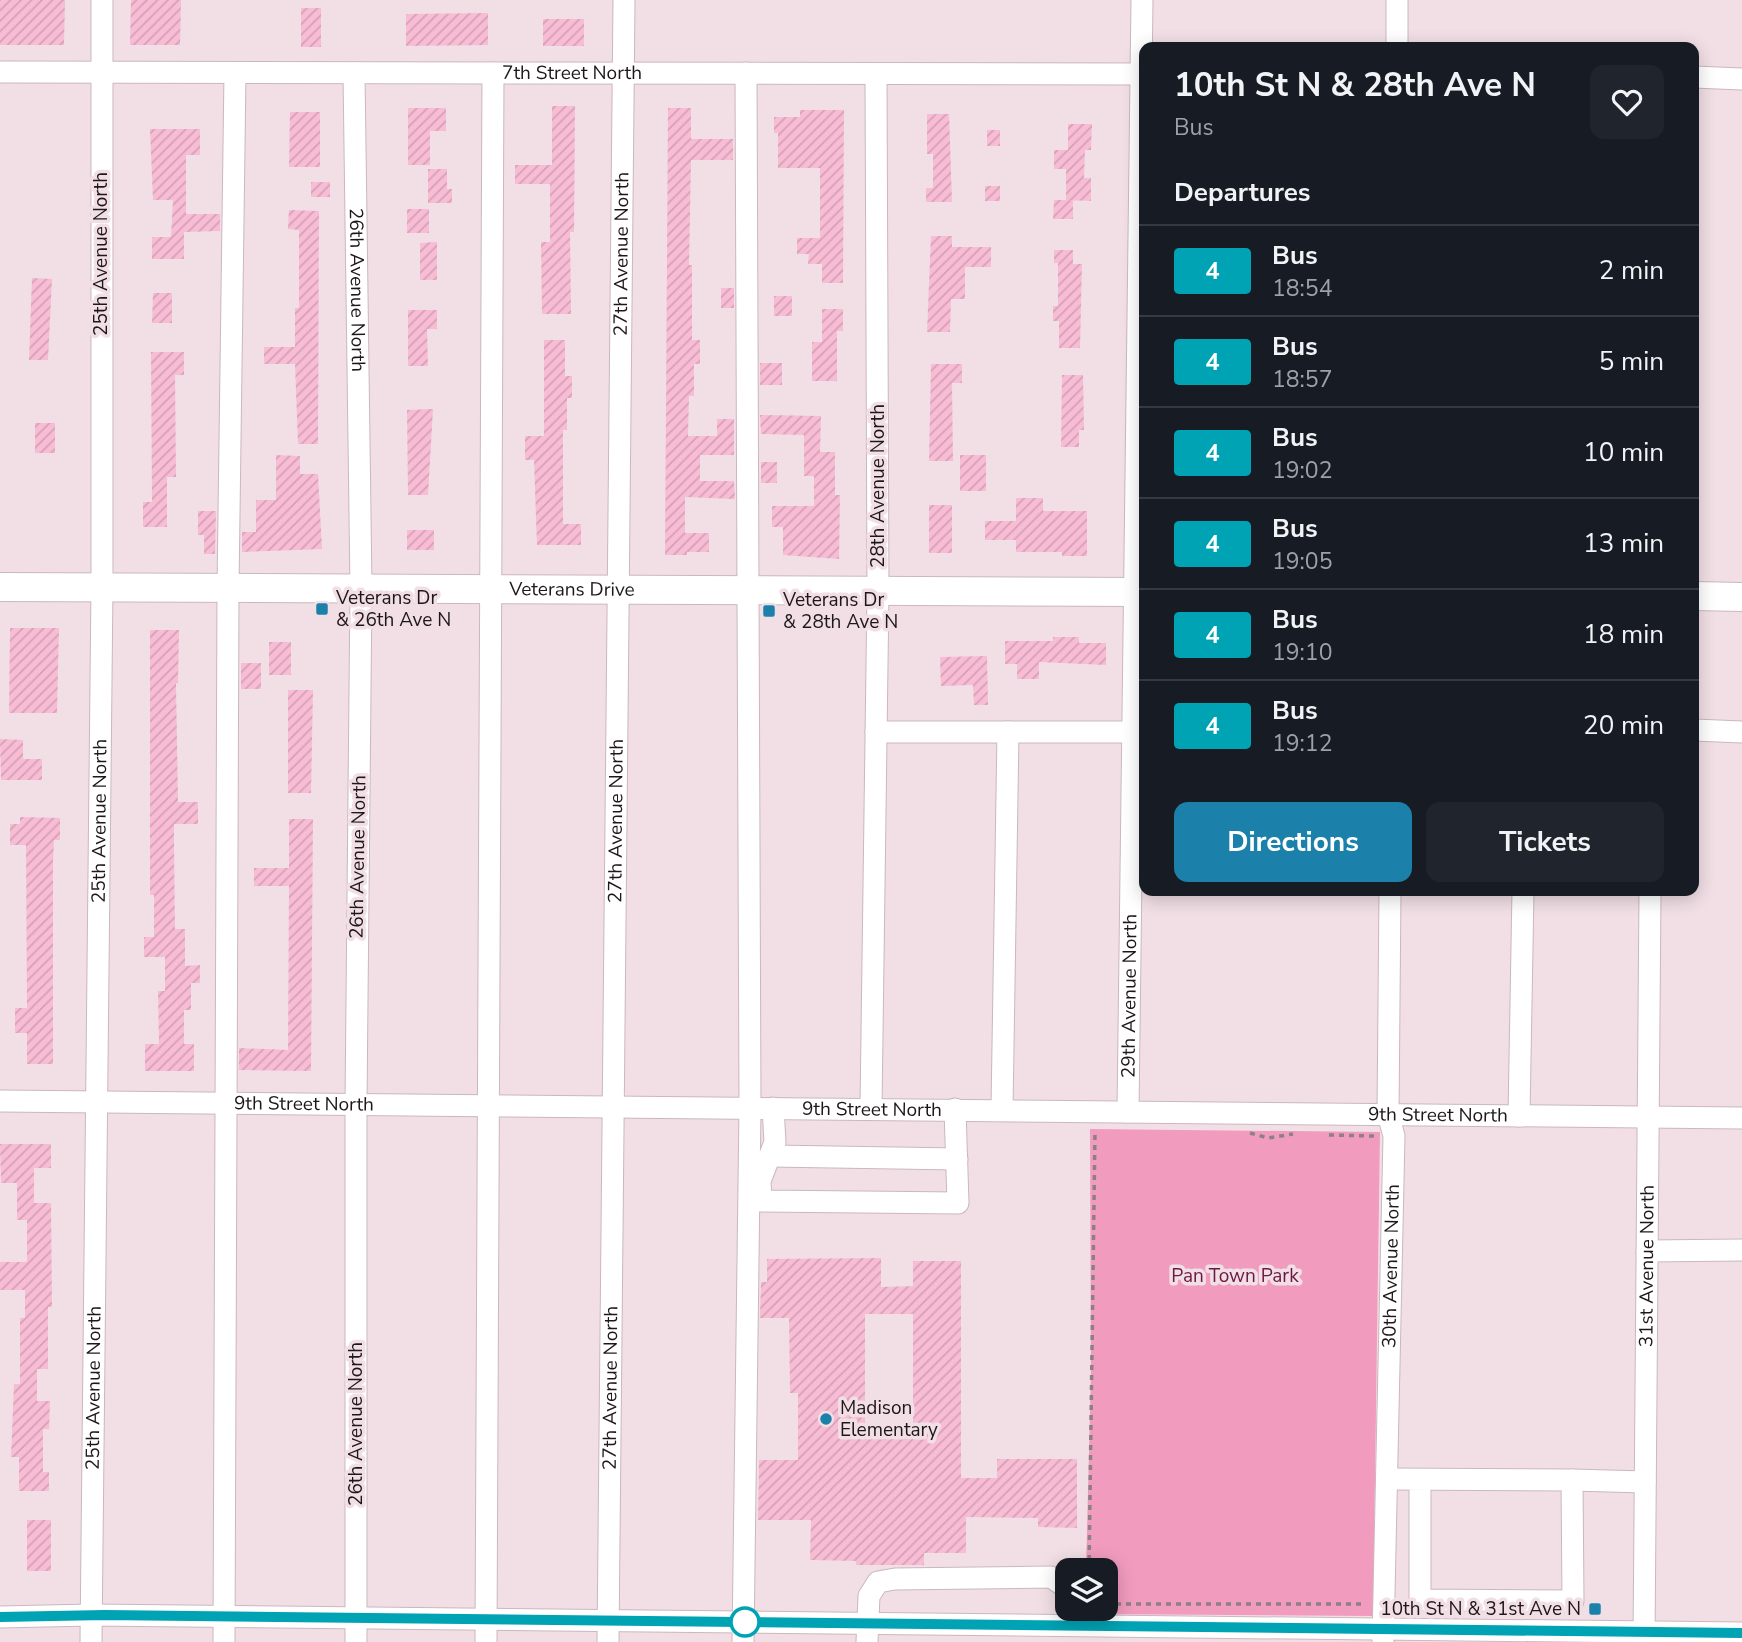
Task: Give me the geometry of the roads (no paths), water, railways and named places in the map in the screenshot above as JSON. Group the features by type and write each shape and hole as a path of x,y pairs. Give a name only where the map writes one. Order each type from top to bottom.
{"main road":[{"name":"Veterans Drive","path":"0,587 1139,592"},
{"path":"1699,596 1742,597"}],"street":[{"name":"25th Avenue North","path":"91,1642 94,1101 102,586 102,0"},
{"name":"27th Avenue North","path":"608,1642 624,0"},
{"name":"29th Avenue North","path":"1142,0 1143,42"},
{"path":"1397,0 1397,42"},
{"name":"7th Street North","path":"0,72 1139,74"},
{"path":"224,1642 228,588 235,72"},
{"name":"26th Avenue North","path":"354,73 361,589 356,1104 356,1642"},
{"path":"486,1642 493,73"},
{"path":"743,1632 750,1108 746,73"},
{"name":"28th Avenue North","path":"871,1108 878,591 876,74"},
{"path":"1699,77 1742,79"},
{"name":"29th Avenue North","path":"1128,1112 1134,732 1139,615"},
{"path":"1699,730 1742,732"},
{"path":"876,732 1134,732"},
{"path":"1002,1110 1008,732"},
{"name":"30th Avenue North","path":"1383,1635 1389,1479 1394,1136 1388,1114 1390,896"},
{"path":"1520,1116 1523,896"},
{"name":"31st Avenue North","path":"1644,1637 1650,896"},
{"name":"9th Street North","path":"0,1101 1742,1118"},
{"path":"773,1108 775,1142 761,1181 761,1201 958,1203 956,1109"},
{"path":"771,1156 957,1159"},
{"path":"1647,1251 1742,1250"},
{"path":"1389,1479 1645,1482"},
{"path":"1420,1480 1420,1600 1573,1601 1572,1480"},
{"path":"867,1633 869,1596 878,1582 895,1579 1051,1577 1055,1580"},
{"path":"1519,1636 1520,1600"},
{"path":"0,1617 91,1615 608,1620 743,1632 867,1633 999,1633 1059,1621"},
{"path":"1090,1621 1124,1634 1644,1637 1742,1633"}],"place":[{"name":"Veterans Dr & 26th Ave N","path":"322,609"},
{"name":"Veterans Dr & 28th Ave N","path":"769,611"},
{"name":"Madison Elementary","path":"826,1419"},
{"name":"10th St N & 31st Ave N","path":"1595,1609"}],"park label":[{"name":"Pan Town Park","path":"1235,1276"}]}
